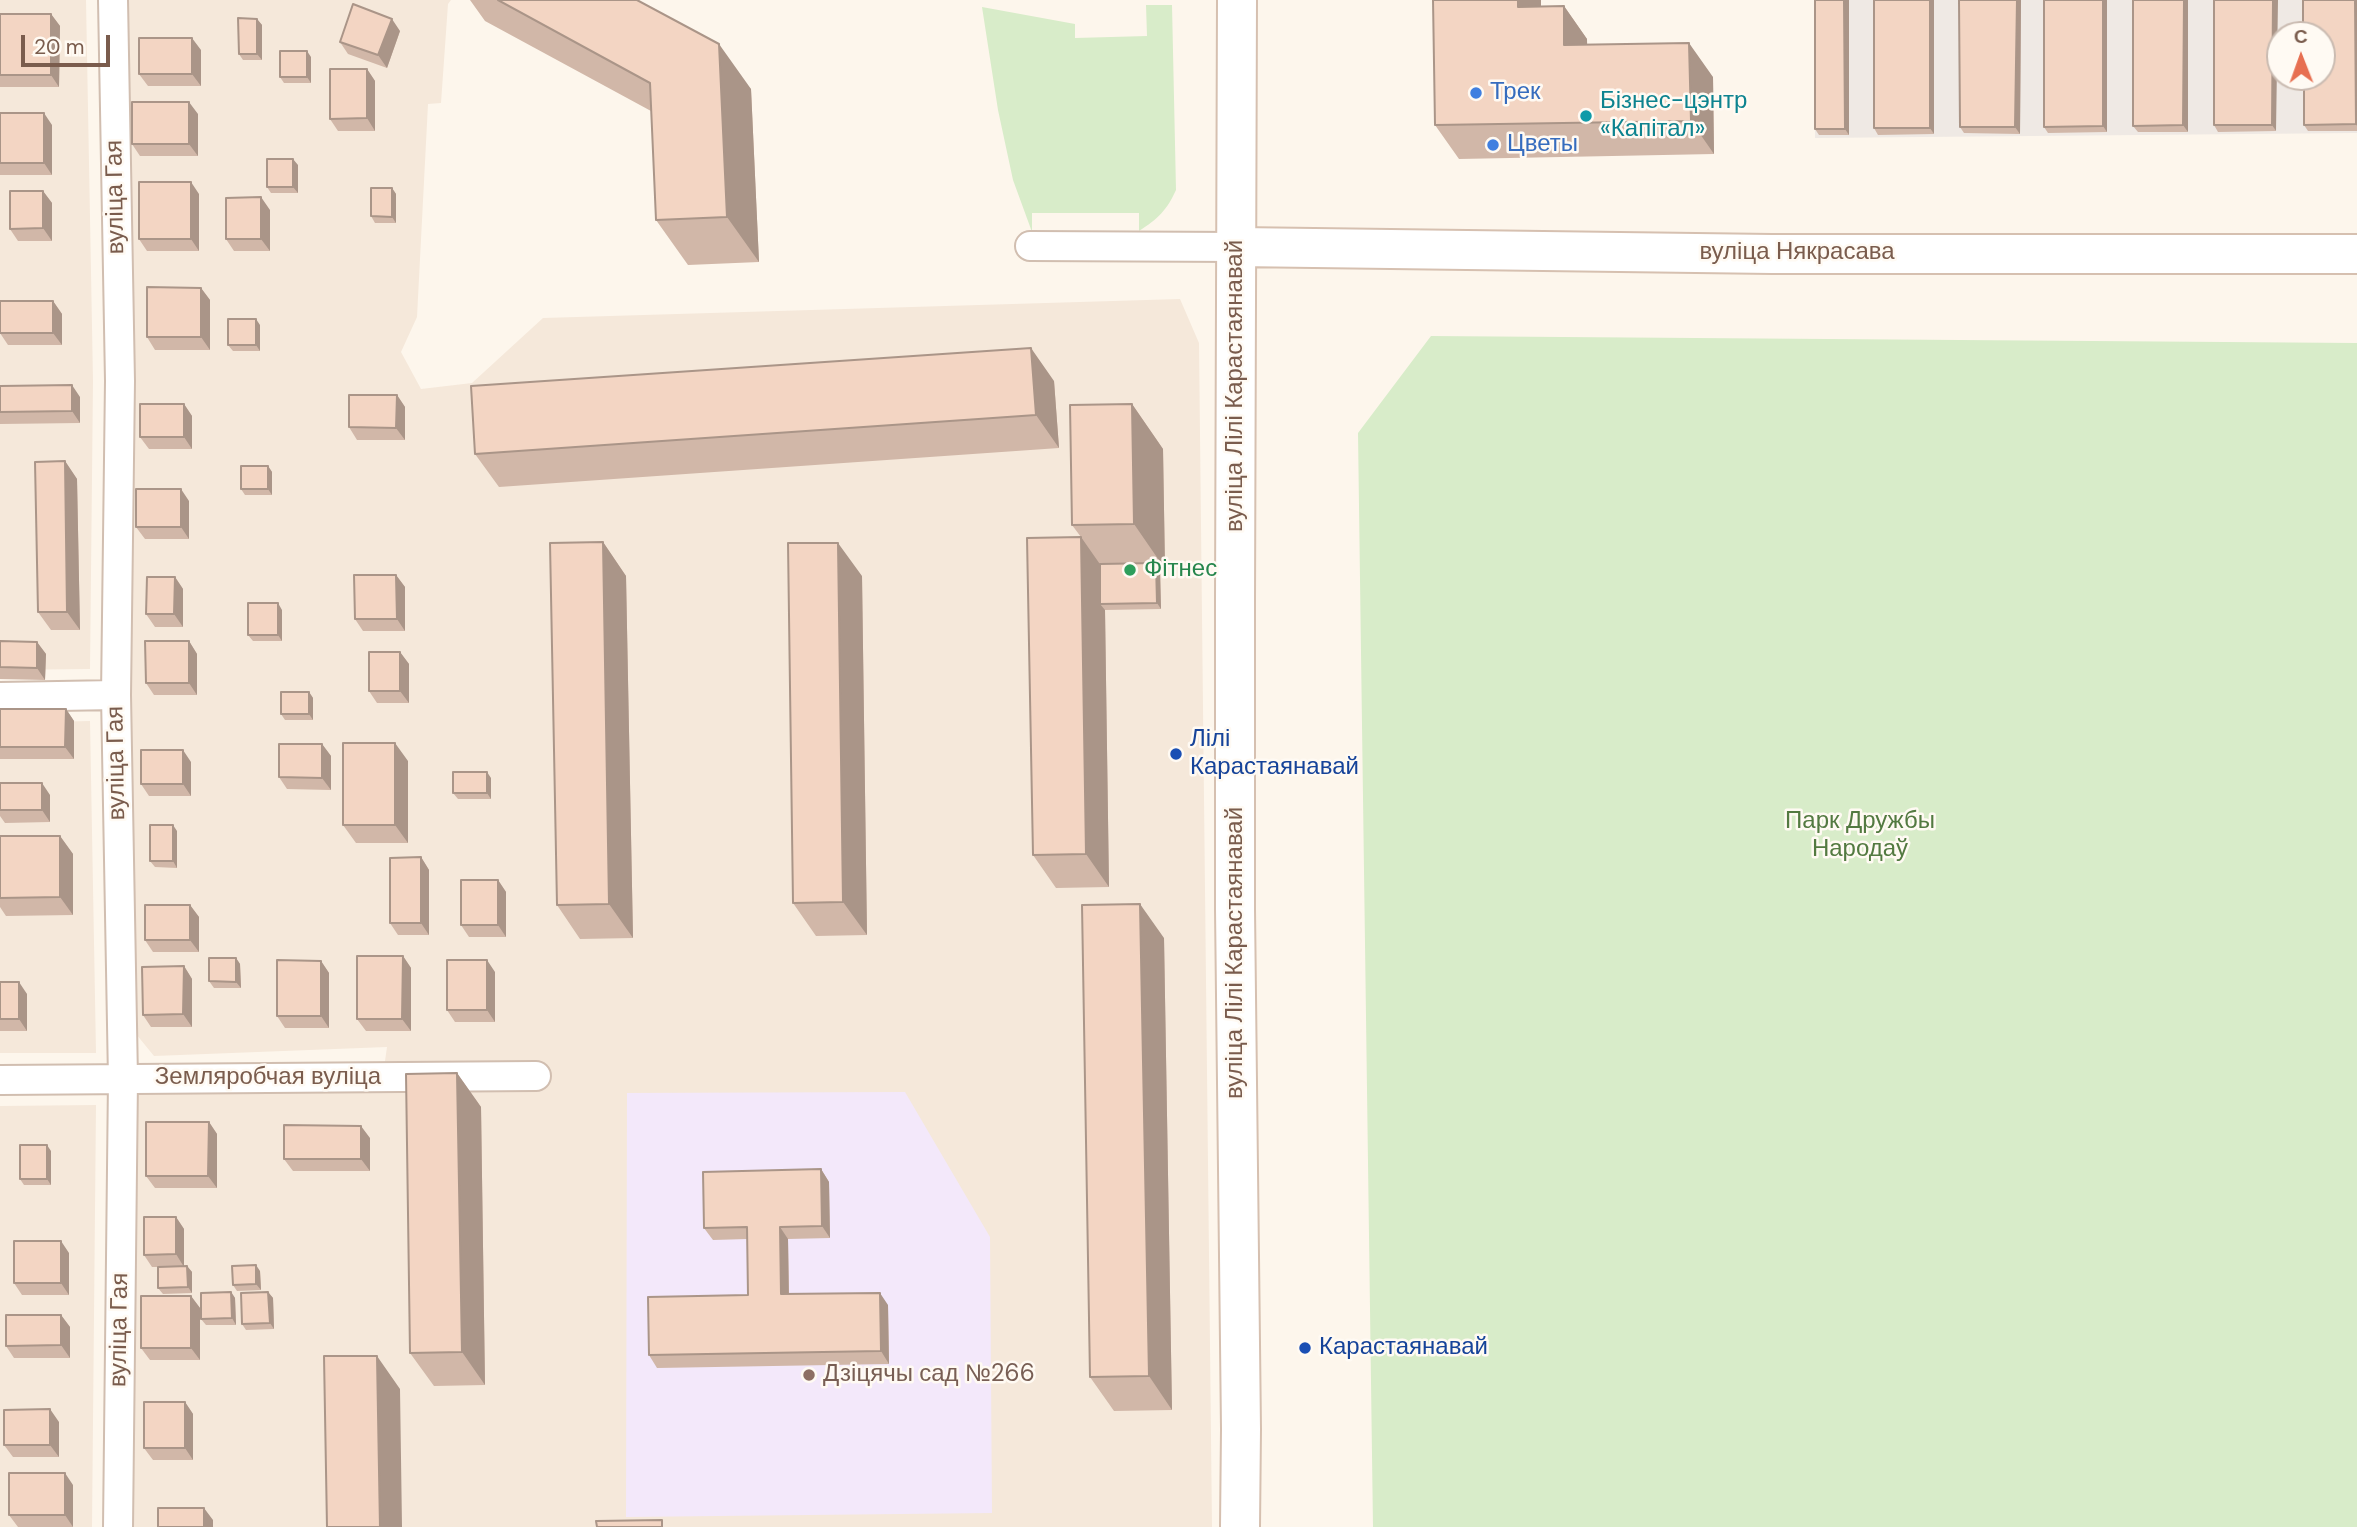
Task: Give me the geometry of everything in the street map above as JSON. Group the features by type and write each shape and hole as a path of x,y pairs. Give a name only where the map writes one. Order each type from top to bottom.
{"main road":[{"name":"вуліца Лілі Карастаянавай","path":"1237,0 1235,627 1240,1527"},
{"name":"вуліца Някрасава","path":"1238,247 1772,254 2357,254"}],"street":[{"name":"вуліца Гая","path":"113,0 120,381 116,695 123,1079 118,1527"},
{"path":"1030,246 1238,247"},
{"path":"0,696 116,695"},
{"name":"Земляробчая вуліца","path":"0,1080 536,1076"}],"shaded area":[{"path":"0,0 86,0 93,381 90,669 0,670"},
{"path":"124,0 451,0 448,4 441,103 428,104 417,317 401,352 421,389 472,383 543,318 1180,299 1199,343 1212,1527 134,1527 134,1121 137,1089 382,1082 387,1047 154,1056 136,1034 128,755"},
{"path":"1816,0 2357,0 2357,133 1815,138"},
{"path":"90,721 96,1053 0,1053 0,723"},
{"name":"Дзіцячы сад №266","path":"905,1092 990,1237 992,1513 626,1517 627,1093"},
{"path":"96,1105 92,1527 0,1527 0,1106"}],"green space":[{"path":"1146,5 1172,5 1176,190 1173,197 1161,214 1139,231 1139,213 1032,213 1032,232 1013,180 998,110 982,7 1075,24 1075,38 1147,36"},
{"name":"Парк Дружбы Народаў","path":"1431,336 2357,343 2357,1527 1373,1527 1358,433"}],"building":[{"path":"498,0 637,0 719,44 727,217 656,220 650,83"},
{"name":"Бізнес-цэнтр «Капітал»","path":"1433,0 1518,0 1518,7 1564,6 1564,45 1689,43 1691,121 1435,125"},
{"path":"1815,0 1844,0 1845,129 1815,129"},
{"path":"1874,0 1930,0 1930,128 1874,128"},
{"path":"1959,0 2017,0 2015,127 1960,127"},
{"path":"2044,0 2103,0 2103,126 2044,127"},
{"path":"2133,0 2184,0 2183,125 2133,126"},
{"path":"2214,0 2273,0 2273,21 2266,21 2266,91 2272,91 2272,125 2214,125"},
{"path":"2303,0 2355,0 2356,124 2304,125 2304,91 2336,91 2336,21 2303,21"},
{"path":"353,4 392,19 378,55 340,42"},
{"path":"0,14 51,14 51,75 0,75"},
{"path":"238,18 257,19 257,54 239,54"},
{"path":"139,38 192,38 192,74 139,74"},
{"path":"280,51 307,51 307,77 280,77"},
{"path":"330,69 367,69 367,118 330,119"},
{"path":"132,102 189,102 189,144 132,144"},
{"path":"0,113 44,113 44,163 0,163"},
{"path":"267,159 293,159 293,187 267,187"},
{"path":"139,182 191,182 191,239 139,239"},
{"path":"371,188 392,188 392,217 371,216"},
{"path":"10,191 43,191 43,228 10,229"},
{"path":"261,197 261,239 226,239 226,198"},
{"path":"147,287 201,288 201,337 147,337"},
{"path":"0,301 53,301 53,333 0,333"},
{"path":"228,319 256,319 256,345 228,345"},
{"path":"1031,348 1036,415 475,454 471,386"},
{"path":"72,385 72,411 0,412 0,386"},
{"path":"349,395 397,395 396,428 349,427"},
{"path":"140,404 184,404 184,437 140,437"},
{"path":"1132,404 1134,524 1072,525 1070,405"},
{"path":"65,461 67,612 38,612 35,462"},
{"path":"241,466 268,466 268,489 241,489"},
{"path":"136,489 181,489 181,527 136,527"},
{"path":"1081,537 1086,854 1033,855 1027,538"},
{"path":"603,542 609,904 557,905 550,543"},
{"path":"788,543 838,543 843,902 793,903"},
{"path":"1156,563 1157,603 1100,604 1100,564"},
{"path":"354,575 396,575 397,619 355,619"},
{"path":"147,577 175,577 174,614 146,614"},
{"path":"248,603 278,603 278,635 248,635"},
{"path":"0,641 37,642 37,668 0,667"},
{"path":"145,641 189,641 189,683 146,683"},
{"path":"369,652 400,652 400,691 369,691"},
{"path":"281,692 309,692 309,714 281,714"},
{"path":"0,709 66,709 65,747 0,747"},
{"path":"343,743 395,743 395,825 343,825"},
{"path":"279,744 322,744 322,778 279,777"},
{"path":"141,750 183,750 183,784 141,784"},
{"path":"453,772 487,772 487,793 453,793"},
{"path":"0,783 42,783 42,810 0,810"},
{"path":"150,825 173,825 173,861 150,861"},
{"path":"0,836 60,836 60,897 0,898"},
{"path":"421,857 421,923 390,923 390,858"},
{"path":"461,880 498,880 498,925 461,925"},
{"path":"1140,904 1149,1376 1090,1377 1082,905"},
{"path":"145,905 190,905 190,940 145,940"},
{"path":"357,956 403,956 402,1019 357,1019"},
{"path":"209,958 236,958 236,982 209,981"},
{"path":"277,960 321,961 321,1016 277,1016"},
{"path":"447,960 487,960 487,1010 447,1010"},
{"path":"184,966 183,1014 143,1015 142,967"},
{"path":"0,982 19,982 19,1019 0,1019"},
{"path":"457,1073 462,1352 410,1353 406,1074"},
{"path":"146,1122 209,1122 208,1176 146,1176"},
{"path":"284,1125 361,1126 361,1159 284,1159"},
{"path":"20,1145 47,1145 47,1179 20,1179"},
{"path":"821,1169 822,1226 780,1227 781,1294 880,1293 881,1351 649,1355 648,1297 748,1295 747,1227 704,1228 703,1172"},
{"path":"144,1217 176,1217 176,1254 144,1255"},
{"path":"14,1241 61,1241 61,1283 14,1283"},
{"path":"256,1265 256,1284 233,1285 232,1266"},
{"path":"187,1266 188,1287 158,1288 158,1267"},
{"path":"231,1292 232,1318 201,1319 201,1293"},
{"path":"268,1292 270,1323 242,1324 241,1293"},
{"path":"141,1296 191,1296 191,1348 141,1348"},
{"path":"6,1315 61,1315 61,1345 6,1346"},
{"path":"324,1356 377,1356 380,1527 327,1527"},
{"path":"144,1402 185,1402 185,1448 144,1448"},
{"path":"50,1409 50,1445 4,1445 4,1410"},
{"path":"9,1473 65,1473 65,1515 9,1515"},
{"path":"158,1508 204,1508 204,1527 158,1527"},
{"path":"662,1520 662,1527 597,1527 596,1521"}],"place":[{"name":"Трек","path":"1476,93"},
{"name":"Бізнес-цэнтр «Капітал»","path":"1586,116"},
{"name":"Цветы","path":"1493,145"},
{"name":"Фітнес","path":"1130,570"},
{"name":"Лілі Карастаянавай","path":"1176,754"},
{"name":"Карастаянавай","path":"1305,1348"},
{"name":"Дзіцячы сад №266","path":"809,1375"}]}
